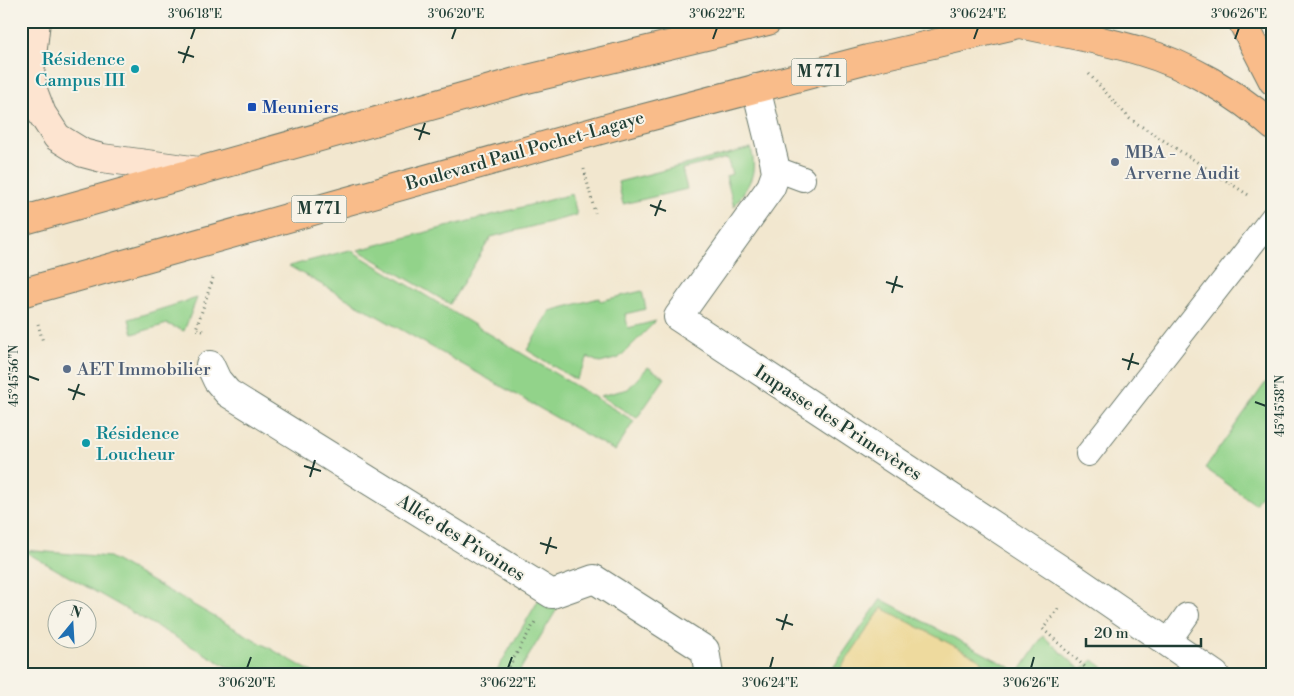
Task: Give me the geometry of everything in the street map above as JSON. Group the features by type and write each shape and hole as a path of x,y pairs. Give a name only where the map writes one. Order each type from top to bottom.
{"main road":[{"path":"21,44 32,21"},
{"path":"36,21 30,74 34,93 42,114 58,137 82,153 102,158 199,171"},
{"path":"21,221 519,81 768,21"},
{"path":"1242,21 1273,82"},
{"path":"1026,22 1141,51 1180,66 1218,86 1258,113 1273,126"},
{"name":"Boulevard Paul Pochet-Lagaye","path":"21,293 756,88 868,59 1026,22"}],"street":[{"path":"756,88 776,169"},
{"name":"Impasse des Primevères","path":"776,169 771,187 678,317 1078,581 1215,675"},
{"name":"Allée des Pivoines","path":"210,364 217,380 228,394 552,594"},
{"path":"552,594 594,579 705,650 709,675"}],"lane":[{"path":"776,169 803,179"},
{"path":"1088,454 1273,216"},
{"path":"1168,642 1187,615"}],"path":[{"path":"1089,74 1130,119 1249,196 1257,197"},
{"path":"576,137 595,213"},
{"path":"196,328 228,234"},
{"path":"37,321 43,342"},
{"path":"1078,581 1043,629 1085,667 1087,675"},
{"path":"504,675 552,594"}],"green space":[{"path":"751,148 753,173 734,207 726,176 732,174 727,158 682,169 687,189 623,204 618,182"},
{"path":"572,194 577,215 491,237 450,304 358,250"},
{"path":"350,250 634,421 615,451 289,266"},
{"path":"642,291 646,309 625,314 628,328 656,321 619,358 600,363 588,357 576,380 527,350 550,311 599,298 600,301"},
{"path":"197,298 184,331 167,324 133,334 129,319"},
{"path":"648,367 665,378 637,418 600,396 628,389"},
{"path":"1266,382 1273,395 1273,478 1255,504 1205,468"},
{"path":"22,550 109,557 317,675 242,675"},
{"path":"541,596 559,606 517,675 494,675"},
{"path":"881,599 1019,672 1043,636 1081,670 1093,660 1113,675 828,675"}],"sand":[{"path":"882,608 981,660 982,675 836,675"}],"place":[{"name":"Résidence Campus III","path":"135,69"},
{"name":"Meuniers","path":"252,107"},
{"name":"MBA - Arverne Audit","path":"1115,162"},
{"name":"AET Immobilier","path":"67,369"},
{"name":"Résidence Loucheur","path":"86,443"}]}
